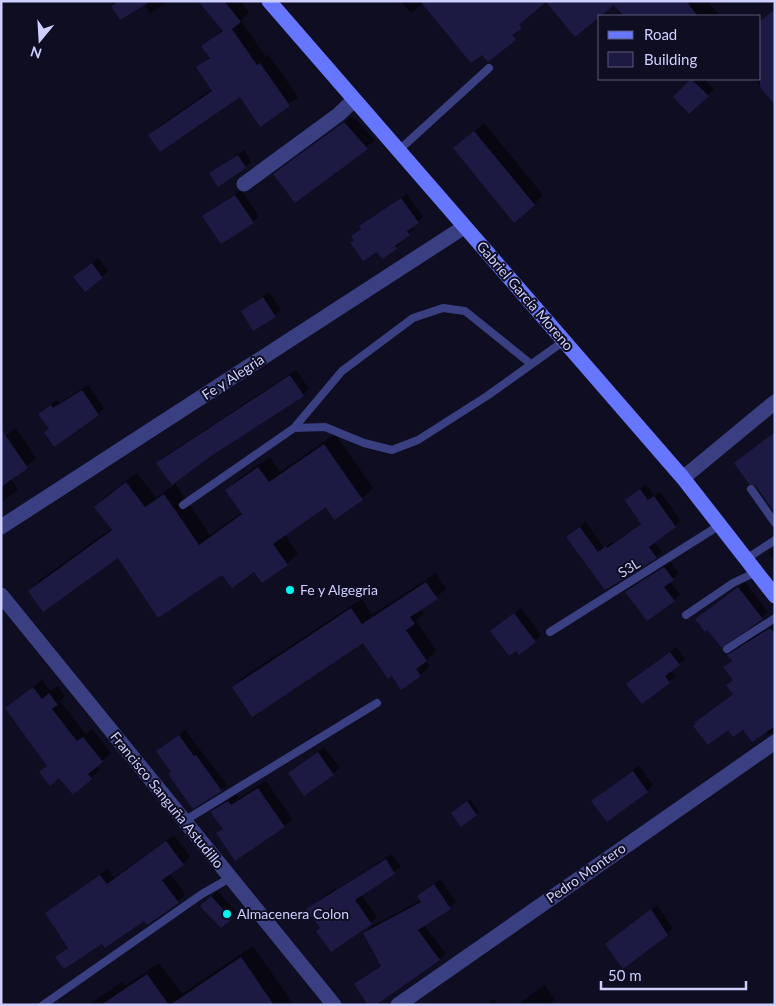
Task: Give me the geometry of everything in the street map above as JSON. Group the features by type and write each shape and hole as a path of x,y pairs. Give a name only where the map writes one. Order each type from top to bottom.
{"street":[{"name":"Gabriel García Moreno","path":"269,1 683,478 775,596"},
{"path":"244,184 338,115 354,100"},
{"name":"Fe y Alegria","path":"1,527 464,227"},
{"path":"683,478 775,402"},
{"name":"Francisco Sanguña Astudillo","path":"1,595 334,1005"},
{"name":"Pedro Montero","path":"398,1005 775,742"}],"lane":[{"path":"398,151 489,68"},
{"path":"183,505 294,428 342,371 413,318 443,308 465,311 531,364"},
{"path":"294,428 325,427 364,443 392,450 418,440 487,396 564,341"},
{"path":"751,489 775,523"},
{"name":"S3L","path":"550,632 720,525"},
{"path":"746,559 775,540"},
{"path":"686,615 733,583 756,572"},
{"path":"727,649 775,618"},
{"path":"184,821 377,702"},
{"path":"43,1005 202,894 230,878"}],"building":[{"path":"119,1 151,1 120,20 111,6"},
{"path":"198,1 224,1 241,22 232,29 257,65 260,63 290,106 260,127 240,97 160,152 148,135 212,91 196,67 210,58 201,46 223,31"},
{"path":"420,1 686,1 697,15 623,15 614,5 602,15 598,15 598,18 575,37 546,2 519,25 522,28 512,35 516,40 488,62 482,55 471,63"},
{"path":"775,9 775,105 760,87 761,20"},
{"path":"690,80 709,96 689,114 673,97"},
{"path":"344,122 368,149 295,203 273,174"},
{"path":"474,131 535,205 514,223 453,148"},
{"path":"238,155 246,168 218,187 209,173"},
{"path":"235,195 254,223 221,244 202,216"},
{"path":"401,198 419,223 407,231 410,235 395,246 397,249 382,259 377,252 363,261 350,242 354,241 351,236 361,229 359,226"},
{"path":"92,263 103,278 85,292 73,277"},
{"path":"263,297 276,317 253,331 241,311"},
{"path":"290,375 304,396 211,456 172,485 156,463"},
{"path":"82,390 99,415 54,447 44,432 49,429 38,414 51,405 53,408"},
{"path":"1,429 28,468 1,487"},
{"path":"775,432 775,513 756,486 749,484 734,463"},
{"path":"324,444 363,500 334,520 326,507 273,544 288,565 262,583 254,572 232,588 222,575 158,618 118,558 43,612 28,591 112,530 94,507 126,482 145,507 164,494 199,545 242,514 225,490 258,467 269,482"},
{"path":"640,489 648,500 654,496 676,527 649,547 657,558 605,590 566,537 580,527 598,552 606,546 607,548 641,524 625,500"},
{"path":"664,567 674,580 664,587 675,601 647,621 625,592"},
{"path":"426,582 438,599 410,617 415,624 406,630 427,661 416,669 421,676 401,690 392,676 388,679 363,643 252,717 232,687 351,608 362,624"},
{"path":"738,587 763,619 722,648 707,630 705,632 695,619"},
{"path":"514,613 536,642 519,655 516,651 509,656 490,631"},
{"path":"770,628 775,633 775,726 752,742 743,730 733,737 728,730 708,745 693,726 696,724 694,723 733,694 726,685 733,680 723,667 732,661 727,655"},
{"path":"670,652 680,665 665,676 670,683 642,704 626,684"},
{"path":"33,687 42,699 49,693 58,705 52,709 77,741 83,737 103,762 88,774 92,779 73,795 59,778 50,786 39,772 47,766 5,708"},
{"path":"179,735 222,791 193,809 168,774 171,772 156,751"},
{"path":"318,752 334,775 304,796 288,773"},
{"path":"633,771 648,792 607,822 591,801"},
{"path":"258,788 285,827 235,861 216,833 223,829 210,812 228,801 231,805"},
{"path":"467,801 477,815 461,827 451,813"},
{"path":"166,841 184,865 162,880 179,903 147,925 144,921 105,948 102,944 64,969 55,957 68,948 45,913 100,875 107,884"},
{"path":"386,859 395,874 355,900 372,924 331,952 316,931 320,928 306,909"},
{"path":"434,884 451,909 418,930 440,960 376,1005 368,1005 354,984 381,966 363,933 421,902 417,896"},
{"path":"211,896 232,919 221,928 200,906"},
{"path":"651,909 668,935 623,969 605,944"},
{"path":"241,957 274,1005 170,1005"},
{"path":"147,974 169,1005 101,1005"}],"place":[{"name":"Fe y Algegria","path":"290,590"},
{"name":"Almacenera Colon","path":"227,914"}]}
